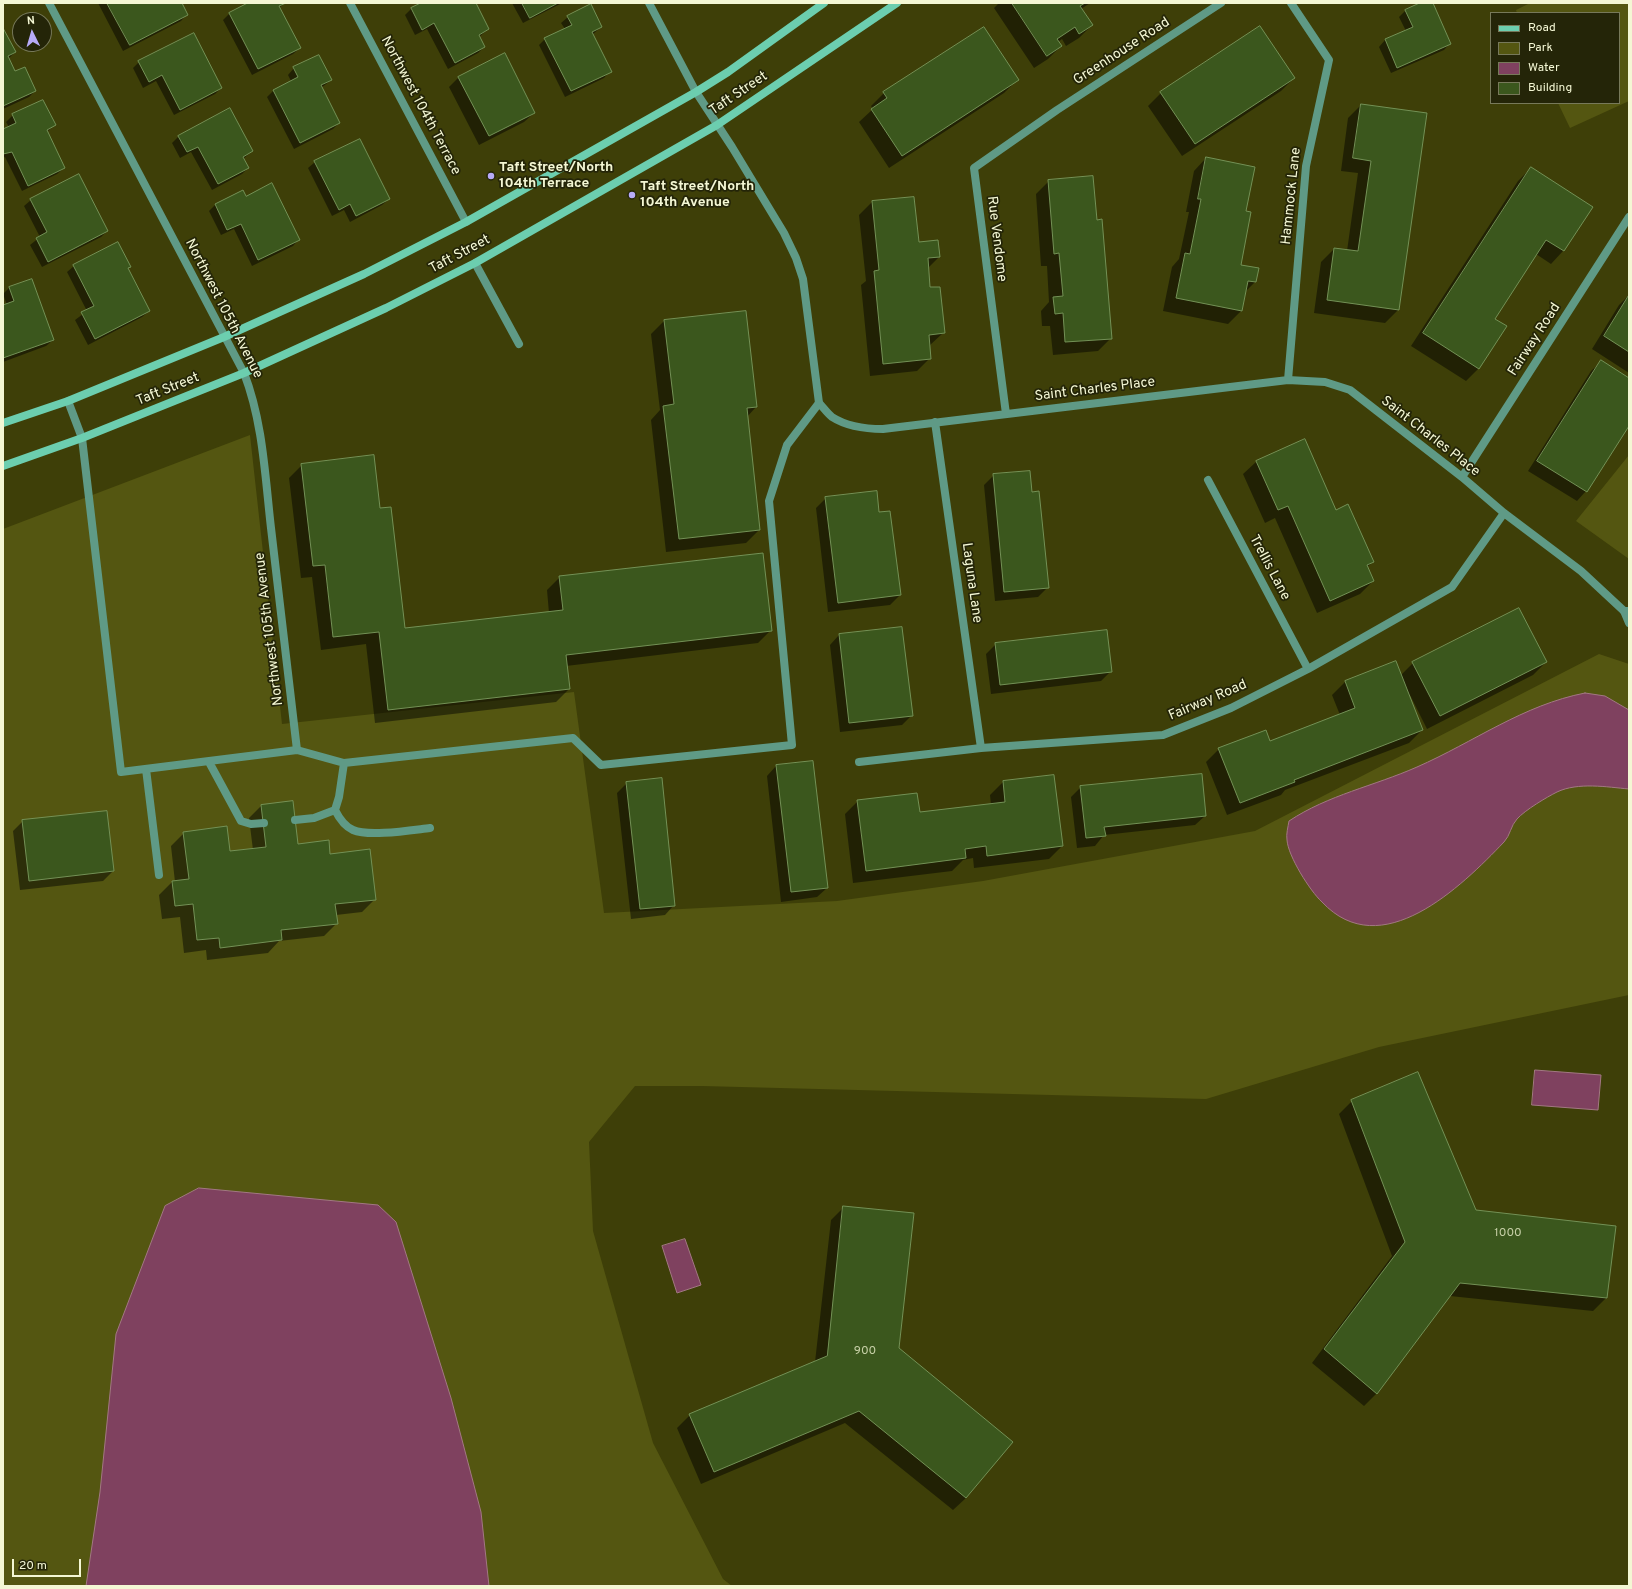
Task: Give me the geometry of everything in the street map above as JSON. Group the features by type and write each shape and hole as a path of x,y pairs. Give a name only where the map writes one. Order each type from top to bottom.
{"street":[{"name":"Northwest 105th Avenue","path":"49,3 244,373 252,394 258,421 297,750"},
{"name":"Northwest 104th Terrace","path":"350,3 466,222"},
{"path":"68,401 82,438 121,772 297,750 344,763 573,738 601,765 792,745 769,501 787,445 819,403 803,279 796,258 784,233 732,147 696,92 649,3"},
{"name":"Taft Street","path":"3,423 68,401 224,337 364,274 466,222 696,92 728,72 824,3"},
{"name":"Taft Street","path":"3,466 82,438 244,373 386,308 475,263 717,125 897,3"},
{"name":"Greenhouse Road","path":"1057,110 1221,3"},
{"name":"Hammock Lane","path":"1288,380 1306,166 1329,60 1291,3"},
{"name":"Rue Vendome","path":"1006,414 974,168 1057,110"},
{"name":"Fairway Road","path":"1462,477 1629,217"},
{"path":"475,263 519,344"},
{"name":"Saint Charles Place","path":"819,403 831,416 847,424 868,429 883,429 1288,380 1325,382 1350,390 1462,477 1504,513 1581,571 1627,611 1629,623"},
{"name":"Laguna Lane","path":"935,422 981,748"},
{"name":"Trellis Lane","path":"1208,480 1308,669"},
{"name":"Fairway Road","path":"859,762 981,748 1163,734 1231,708 1308,669 1452,587 1504,513"},
{"path":"209,762 240,821 251,824 264,823"},
{"path":"344,763 339,797 335,810 341,821 354,830 390,833 430,828"},
{"path":"146,769 159,875"},
{"path":"296,820 314,818 335,810"}],"green space":[{"path":"1530,3 1629,3 1629,101 1570,128 1558,104 1620,104 1620,12 1517,12 1516,10"},
{"path":"250,435 282,724 574,692 604,913 837,901 983,881 1255,831 1599,654 1629,664 1629,995 1379,1047 1206,1099 702,1086 635,1086 589,1142 593,1231 653,1443 723,1579 732,1586 3,1586 3,529"},
{"path":"1629,455 1629,559 1576,521"}],"water":[{"path":"1585,693 1605,696 1629,710 1629,789 1602,786 1583,786 1565,789 1548,797 1517,819 1504,842 1466,879 1443,897 1419,912 1394,923 1369,926 1345,919 1322,902 1306,882 1295,864 1288,847 1287,835 1289,821 1335,797 1417,767 1520,715 1541,706"},
{"path":"1535,1070 1601,1075 1598,1110 1532,1105"},
{"path":"199,1188 378,1205 396,1222 451,1398 481,1512 489,1586 86,1586 100,1492 116,1334 165,1206"},
{"path":"685,1239 701,1285 677,1293 662,1246"}],"building":[{"path":"107,3 182,3 188,15 130,45"},
{"path":"248,3 286,3 279,6 301,48 258,69 229,13"},
{"path":"421,3 476,3 489,29 479,35 485,47 455,63 434,23 422,30 411,8"},
{"path":"522,3 558,3 530,18"},
{"path":"1012,3 1085,3 1080,6 1093,25 1079,34 1075,27 1057,39 1062,46 1047,56"},
{"path":"1420,3 1433,3 1451,44 1397,68 1385,39 1413,27 1405,10"},
{"path":"591,4 602,27 592,32 612,72 571,91 544,38 572,25 567,16"},
{"path":"1260,26 1295,78 1195,144 1160,92"},
{"path":"984,27 1019,80 902,156 871,109 887,98 883,92"},
{"path":"3,28 12,45 12,52 16,52 8,56 15,71 25,67 36,91 3,106"},
{"path":"194,33 222,88 180,110 162,75 149,82 138,61"},
{"path":"505,53 535,113 489,136 458,77"},
{"path":"319,55 332,80 321,85 340,123 300,143 273,90 298,77 293,67"},
{"path":"43,100 56,125 47,130 65,168 28,186 12,152 3,154 3,129 16,123 12,114"},
{"path":"1361,104 1427,113 1399,310 1327,300 1334,248 1358,251 1371,161 1353,158"},
{"path":"230,108 253,151 243,157 249,168 218,184 198,147 187,152 178,136"},
{"path":"360,139 390,199 356,216 350,204 339,210 314,161"},
{"path":"1206,157 1255,167 1246,211 1251,212 1241,265 1259,268 1256,282 1248,281 1242,311 1176,298 1185,253 1190,254 1201,199 1198,199"},
{"path":"1531,167 1593,207 1564,251 1546,240 1495,319 1507,326 1479,369 1423,333"},
{"path":"79,174 108,231 48,262 36,238 47,232 30,199"},
{"path":"1093,176 1097,220 1102,219 1112,339 1065,342 1063,313 1055,314 1053,297 1063,296 1059,253 1054,254 1048,180"},
{"path":"272,183 300,240 258,260 241,224 227,230 215,204 243,190 246,196"},
{"path":"914,197 919,242 938,240 940,257 928,258 930,287 940,287 945,333 929,335 931,359 883,364 874,271 879,270 872,201"},
{"path":"118,242 131,267 128,268 150,311 95,339 81,312 94,306 73,265"},
{"path":"32,279 54,340 3,358 3,305 14,301 9,287"},
{"path":"1629,295 1629,352 1604,336"},
{"path":"746,311 757,407 747,408 760,530 679,539 663,406 674,404 664,320"},
{"path":"1601,360 1629,378 1629,426 1587,492 1537,461"},
{"path":"1305,439 1336,510 1348,504 1374,562 1367,565 1374,581 1330,601 1288,506 1278,510 1256,461"},
{"path":"374,455 380,508 391,507 405,628 563,610 559,576 763,553 772,631 566,655 570,689 388,710 379,632 333,637 325,565 313,566 301,464"},
{"path":"1030,471 1032,492 1039,491 1049,588 1004,592 993,474"},
{"path":"877,491 879,512 890,511 901,595 838,603 825,497"},
{"path":"1519,608 1547,662 1440,716 1412,662"},
{"path":"902,627 913,716 849,723 839,634"},
{"path":"1107,630 1112,672 1000,685 995,643"},
{"path":"1396,661 1423,730 1294,780 1295,782 1240,803 1218,748 1266,730 1270,741 1355,708 1345,681"},
{"path":"813,761 828,888 791,892 776,765"},
{"path":"1202,774 1206,816 1104,827 1106,836 1086,838 1080,786"},
{"path":"1054,775 1063,846 987,856 986,846 965,849 966,858 866,871 857,800 917,793 920,812 1005,802 1003,781"},
{"path":"662,778 675,906 640,909 626,782"},
{"path":"293,801 298,844 329,840 330,854 370,849 376,900 335,904 338,924 281,930 282,940 220,948 219,938 197,940 193,904 175,906 172,881 189,879 183,832 227,826 230,851 266,847 261,805"},
{"path":"107,811 114,871 29,881 22,820"},
{"path":"1418,1072 1476,1210 1616,1226 1607,1298 1460,1283 1377,1394 1324,1349 1405,1242 1351,1100"},
{"path":"843,1206 914,1213 899,1348 1013,1442 966,1498 859,1411 714,1472 689,1414 827,1356"}],"place":[{"name":"Taft Street/North 104th Terrace","path":"491,176"},
{"name":"Taft Street/North 104th Avenue","path":"632,195"}]}
